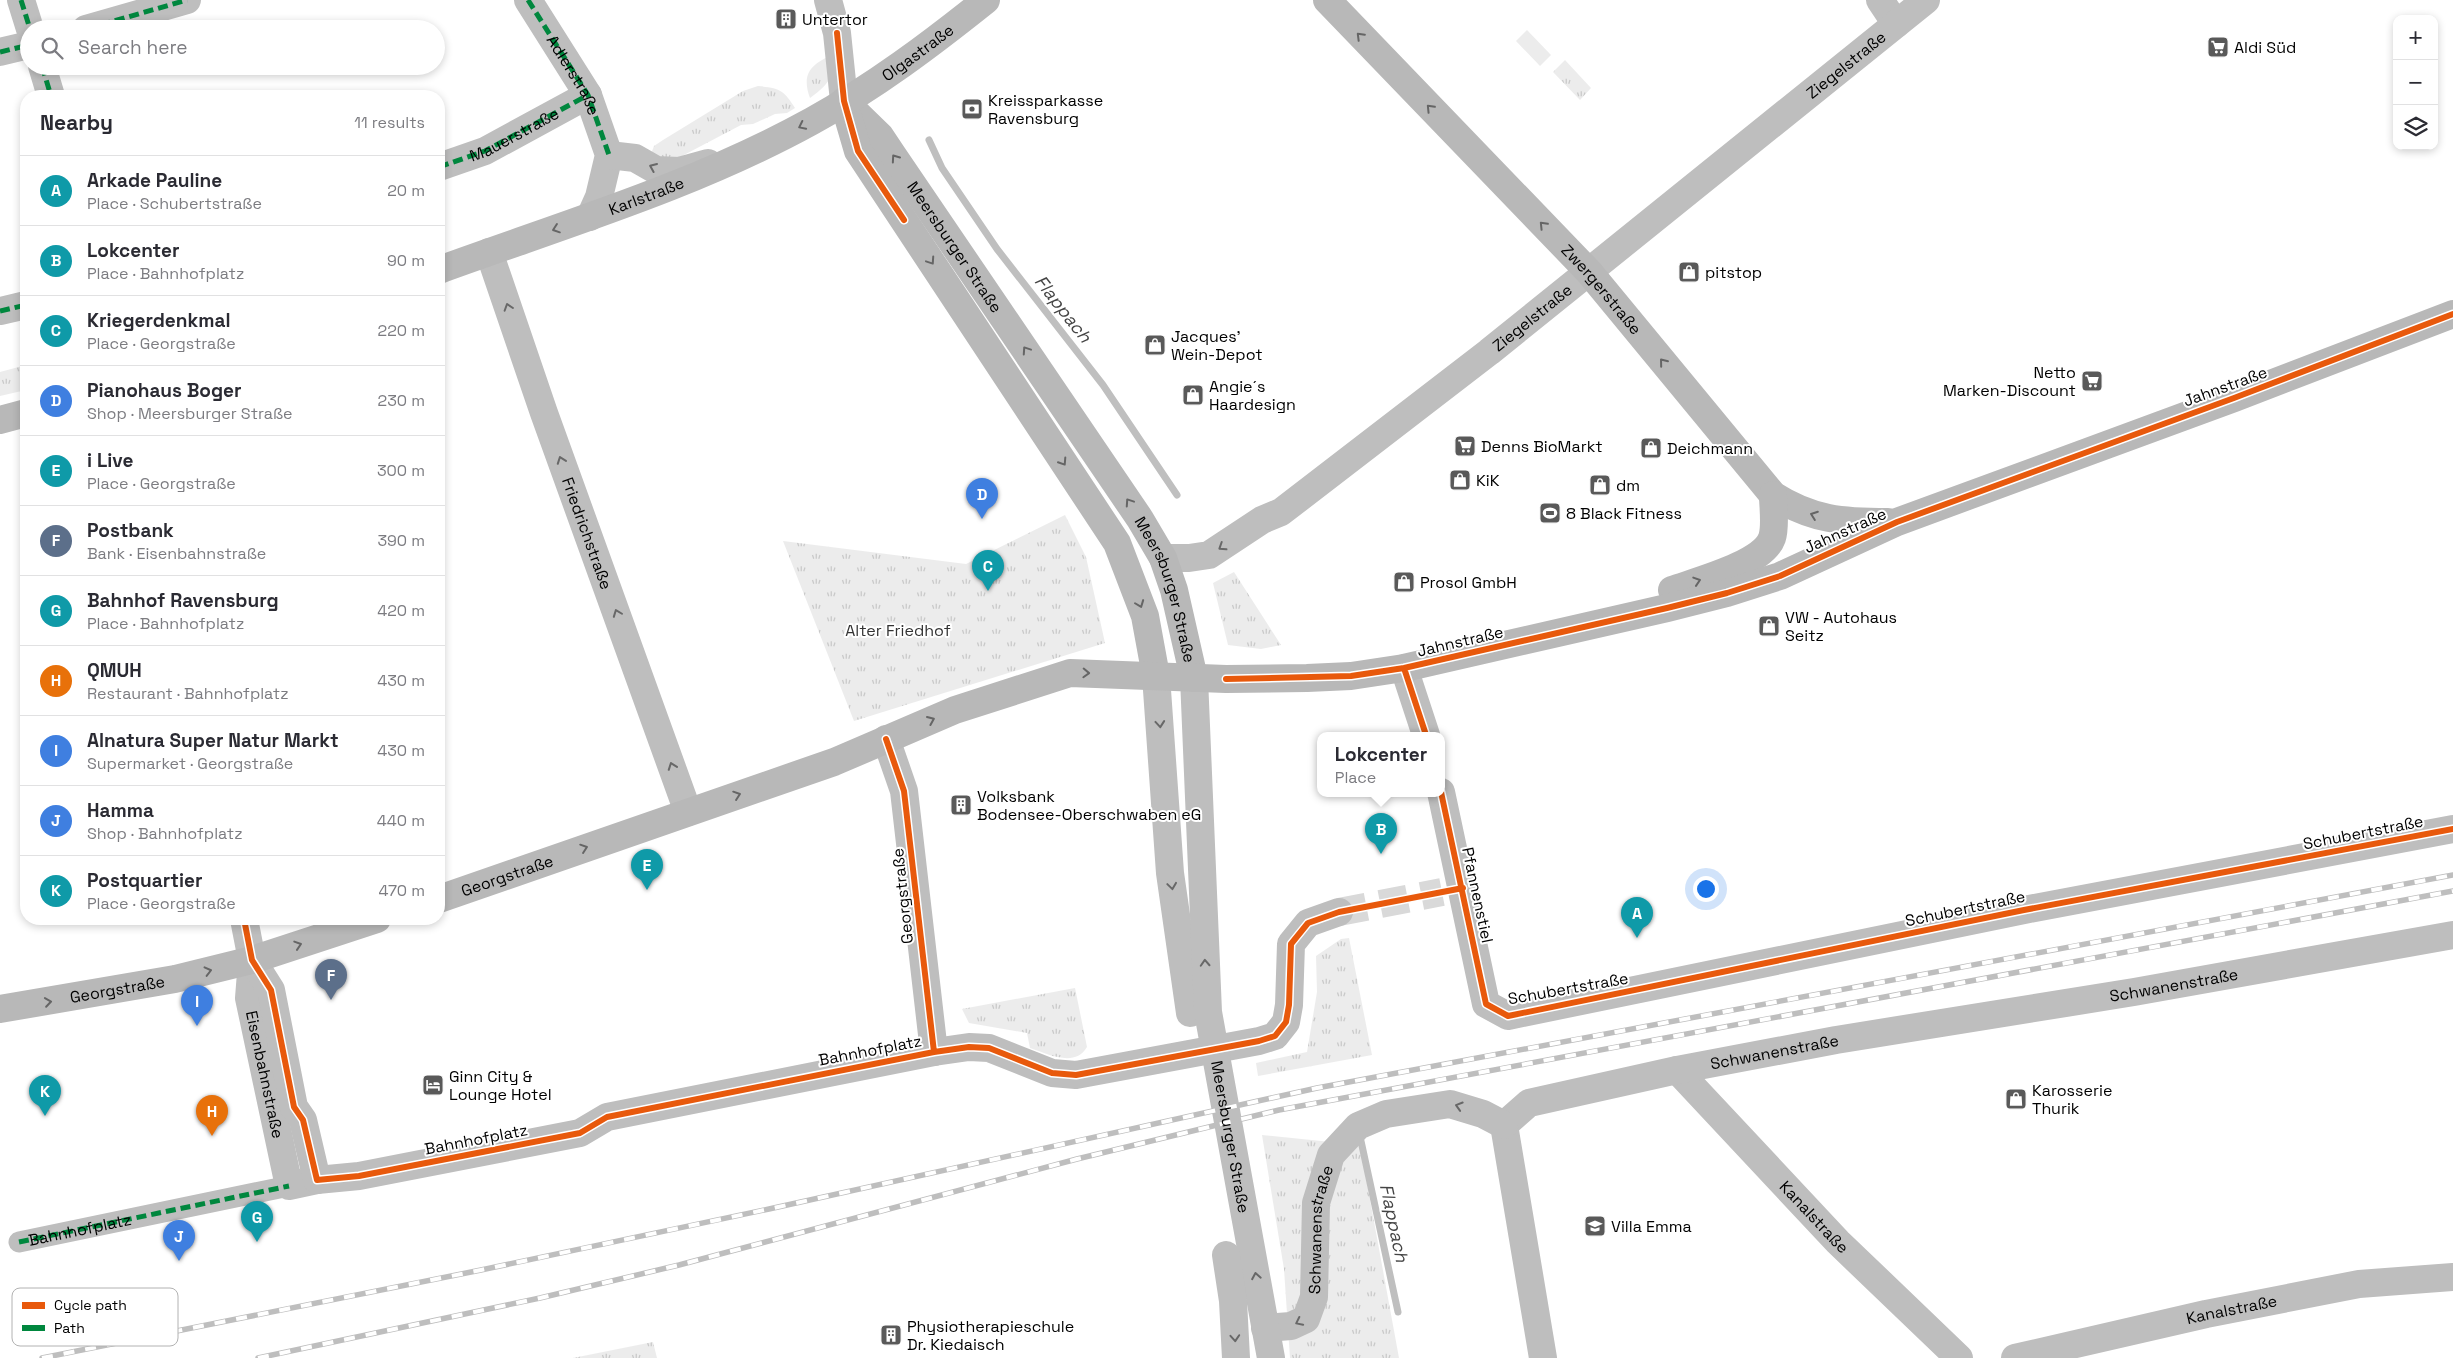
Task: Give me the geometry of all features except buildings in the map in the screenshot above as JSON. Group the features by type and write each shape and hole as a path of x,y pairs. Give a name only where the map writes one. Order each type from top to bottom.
{"main road":[{"name":"Olgastraße","path":"844,101 874,84 986,0"},
{"name":"Zwergerstraße","path":"1327,0 1589,272 1774,495 1789,505 1819,517 1850,522 1897,522"},
{"name":"Karlstraße","path":"445,268 680,184 812,121 844,101"},
{"name":"Meersburger Straße","path":"844,101 880,136 1140,519 1162,558 1174,590 1194,678"},
{"name":"Meersburger Straße","path":"844,101 858,151 1116,543 1145,616 1156,676"},
{"name":"Jahnstraße","path":"1156,676 1194,678 1351,676 1404,668 1727,593 1780,576 1897,522 2234,398 2453,314"},
{"path":"0,420 20,415"},
{"path":"1622,617 1662,593 1717,575 1755,558 1772,538 1774,495"},
{"name":"Georgstraße","path":"445,897 834,762 956,710 1070,673 1156,676"},
{"name":"Georgstraße","path":"0,1009 175,979 252,960 359,925"}],"street":[{"path":"21,0 27,20"},
{"path":"117,20 187,0"},
{"name":"Adlerstraße","path":"528,0 588,95 609,155"},
{"path":"828,0 837,33 844,101"},
{"path":"1880,0 1896,24"},
{"name":"Ziegelstraße","path":"1162,558 1189,558 1209,555 1262,520 1281,512 1589,272 1926,0"},
{"path":"0,52 20,47"},
{"path":"45,75 49,90"},
{"name":"Mauerstraße","path":"445,165 484,150 588,95"},
{"path":"590,217 599,197 609,155 635,158 656,170 679,171 751,151"},
{"name":"Friedrichstraße","path":"490,252 544,413 688,812"},
{"path":"0,311 20,306"},
{"path":"1404,668 1425,732"},
{"name":"Meersburger Straße","path":"1156,676 1170,873 1199,1012 1238,1252 1265,1328 1271,1358"},
{"name":"Meersburger Straße","path":"1194,678 1199,1012"},
{"name":"Georgstraße","path":"886,739 904,791 934,1052"},
{"name":"Pfannenstiel","path":"1442,797 1452,890 1486,1004"},
{"name":"Schubertstraße","path":"1486,1004 1508,1016 2014,912 2453,829"},
{"name":"Bahnhofplatz","path":"19,1242 317,1180 359,1176 580,1133 607,1117 934,1052 969,1047 989,1048 1052,1074 1076,1076 1259,1042 1275,1036 1286,1022 1289,1005 1291,944 1308,923 1339,912"},
{"name":"Eisenbahnstraße","path":"245,925 252,960 250,998 288,1186"},
{"name":"Schwanenstraße","path":"1265,1328 1290,1326 1306,1319 1314,1297 1316,1203 1331,1155 1358,1126 1386,1114 1450,1104 1483,1114 1504,1125 1529,1103 1677,1070 1836,1040 2134,992 2453,936"},
{"name":"Eisenbahnstraße","path":"252,960 271,990 294,1107 303,1120 317,1180"},
{"name":"Kanalstraße","path":"1677,1070 1832,1236 1959,1358"},
{"path":"1504,1125 1543,1358"},
{"name":"Meersburger Straße","path":"1236,1358 1233,1301 1238,1252"},
{"name":"Kanalstraße","path":"2015,1358 2206,1314 2359,1284 2453,1278"}],"green space":[{"path":"1527,30 1551,55 1540,66 1516,41"},
{"path":"836,53 829,79 810,98 807,81 811,69 821,60"},
{"path":"1565,60 1591,88 1580,100 1553,72"},
{"path":"758,86 781,91 788,97 795,108 787,113 775,114 753,124 741,125 682,156 662,163 651,154 654,146 663,140 743,91"},
{"path":"20,367 20,391 0,396 0,372"},
{"name":"Alter Friedhof","path":"1065,515 1086,557 1105,643 854,721 783,541 966,564"},
{"path":"1234,572 1281,645 1261,649 1228,645 1213,583"},
{"path":"1349,938 1372,1055 1258,1076 1256,1063 1307,1052 1317,992 1316,956 1341,939"},
{"path":"1075,988 1087,1047 1076,1057 1061,1058 1030,1048 1027,1033 969,1023 962,1009"},
{"path":"1262,1135 1360,1145 1399,1358 1290,1358 1284,1269"},
{"path":"653,1342 657,1358 573,1358"}],"waterway":[{"name":"Flappach","path":"929,140 942,168 997,249 1103,385 1177,495"},
{"name":"Flappach","path":"1361,1141 1398,1312"}],"tunnel":[{"path":"1339,912 1442,892"}],"railway":[{"path":"178,1331 481,1270 769,1209 1317,1088 2453,875"},
{"path":"258,1358 540,1298 679,1265 1077,1159 1279,1110 2453,891"},
{"path":"42,1358 102,1346"}],"marked path":[{"path":"21,0 27,20"},
{"path":"117,20 187,0"},
{"path":"528,0 588,95 609,155"},
{"path":"0,52 20,47"},
{"path":"45,75 49,90"},
{"path":"445,165 485,151 588,95"},
{"path":"0,311 20,306"},
{"path":"19,1242 289,1186"}],"cycle path":[{"path":"837,33 844,101 858,151 904,220"},
{"path":"1226,679 1351,676 1404,668 1727,593 1780,576 1897,522 2234,398 2453,314"},
{"path":"1404,668 1425,732"},
{"path":"886,739 904,791 934,1052"},
{"path":"1442,797 1486,1004 1508,1016 2024,910 2453,829"},
{"path":"245,925 252,960 271,990 294,1107 303,1120 317,1180 359,1176 580,1133 607,1117 934,1052 969,1047 989,1048 1052,1073 1076,1075 1259,1041 1275,1036 1286,1022 1289,1005 1291,944 1308,923 1339,912 1463,888"}],"place":[{"name":"Untertor","path":"786,19"},
{"name":"Aldi Süd","path":"2218,47"},
{"name":"Kreissparkasse Ravensburg","path":"972,109"},
{"name":"pitstop","path":"1689,272"},
{"name":"Jacques' Wein-Depot","path":"1155,345"},
{"name":"Netto Marken-Discount","path":"2092,381"},
{"name":"Angie´s Haardesign","path":"1193,395"},
{"name":"Denns BioMarkt","path":"1465,446"},
{"name":"Deichmann","path":"1651,448"},
{"name":"KiK","path":"1460,480"},
{"name":"dm","path":"1600,485"},
{"name":"8 Black Fitness","path":"1550,513"},
{"name":"Pianohaus Boger","path":"982,519"},
{"name":"Prosol GmbH","path":"1404,582"},
{"name":"Kriegerdenkmal","path":"988,591"},
{"name":"VW - Autohaus Seitz","path":"1769,626"},
{"name":"Volksbank Bodensee-Oberschwaben eG","path":"961,805"},
{"name":"Lokcenter","path":"1381,854"},
{"name":"i Live","path":"647,890"},
{"name":"Arkade Pauline","path":"1637,938"},
{"name":"Postbank","path":"331,1000"},
{"name":"Alnatura Super Natur Markt","path":"197,1026"},
{"name":"Ginn City & Lounge Hotel","path":"433,1085"},
{"name":"Karosserie Thurik","path":"2016,1099"},
{"name":"Postquartier","path":"45,1116"},
{"name":"QMUH","path":"212,1136"},
{"name":"Villa Emma","path":"1595,1226"},
{"name":"Bahnhof Ravensburg","path":"257,1242"},
{"name":"Hamma","path":"179,1261"},
{"name":"Physiotherapieschule Dr. Kiedaisch","path":"891,1335"}]}
